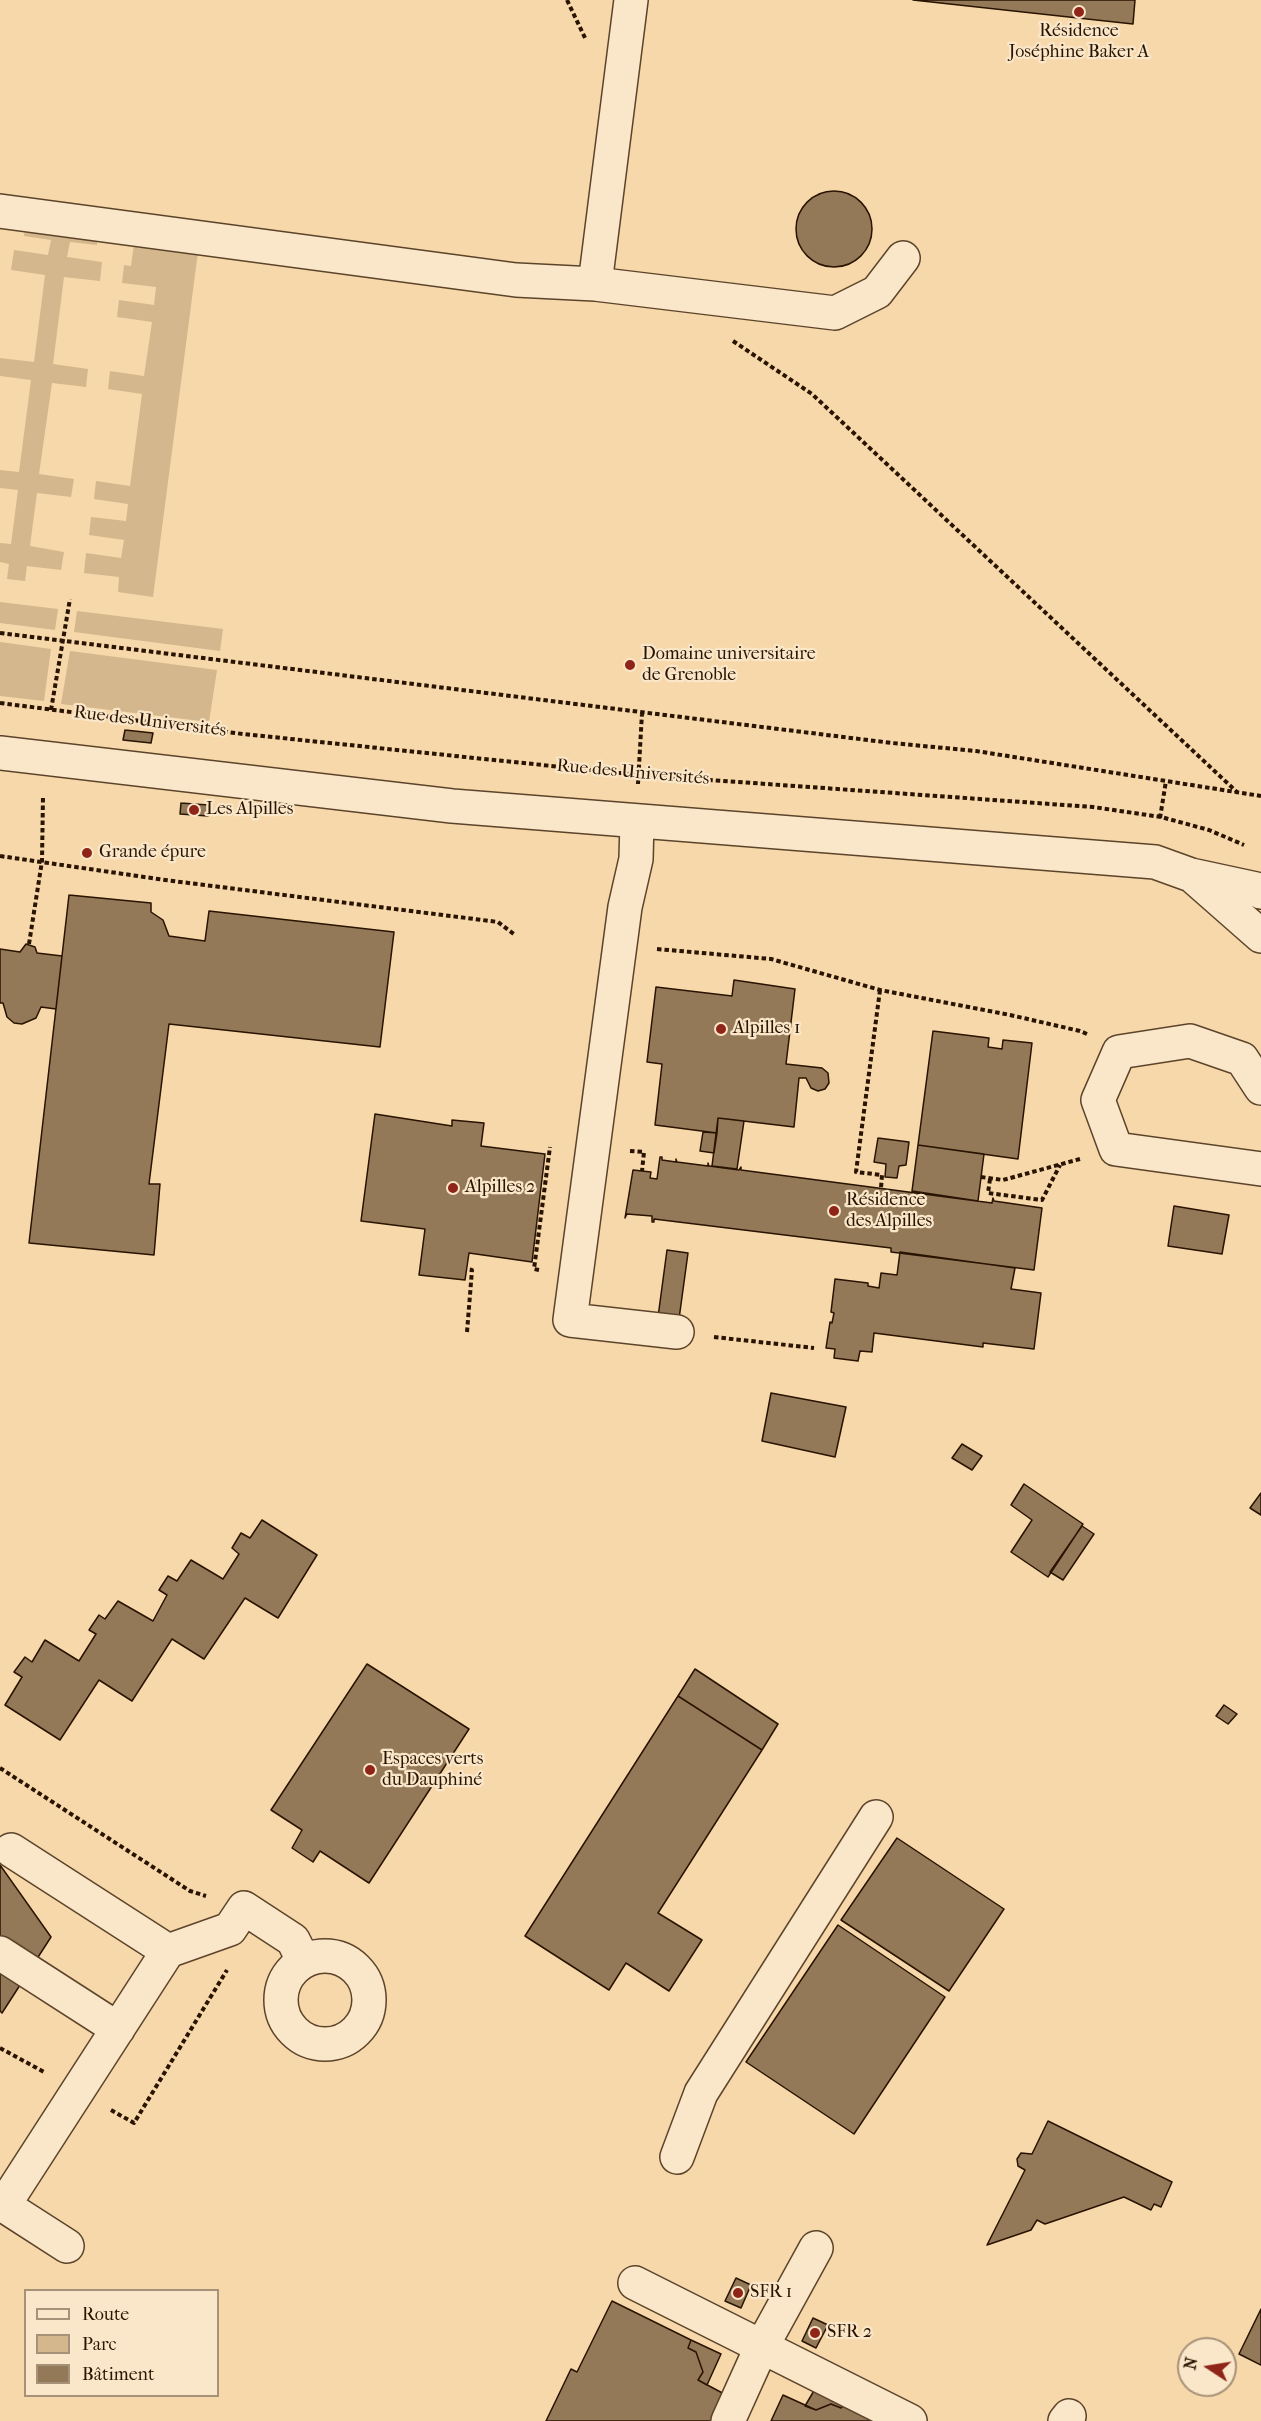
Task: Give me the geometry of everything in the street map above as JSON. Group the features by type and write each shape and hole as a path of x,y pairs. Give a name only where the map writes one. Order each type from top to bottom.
{"street":[{"path":"595,284 632,0"},
{"path":"0,211 516,280 595,284 834,313 877,291 903,258"},
{"path":"0,753 452,806 1155,862 1191,875 1261,892"},
{"path":"637,821 636,859 625,907 570,1320 677,1332"},
{"path":"1191,875 1261,936"},
{"path":"1261,1088 1242,1059 1190,1041 1119,1052 1098,1100 1116,1149 1261,1169"},
{"path":"676,2157 701,2092 876,1817"},
{"path":"11,1850 168,1951"},
{"path":"67,2246 2,2204 168,1951 230,1929 244,1908 293,1940 303,1960"},
{"path":"0,1953 118,2029"},
{"path":"728,2421 761,2348 816,2248"},
{"path":"634,2283 910,2421"}],"path":[{"path":"812,394 1239,794"},
{"path":"51,710 70,598"},
{"path":"0,633 642,713 976,751 1261,796"},
{"name":"Rue des Universités","path":"0,703 243,734 639,775 1093,807 1161,817 1209,830 1248,847"},
{"path":"637,821 642,713"},
{"path":"29,944 42,861 43,785"},
{"path":"0,856 165,880 498,922 515,935"},
{"path":"621,945 771,959 880,990 1080,1031 1119,1052"},
{"path":"880,990 856,1172 882,1175 881,1188"},
{"path":"981,1177 1003,1180 1116,1149"},
{"path":"990,1179 988,1193 1042,1200 1061,1164"},
{"path":"467,1269 472,1270 467,1332"},
{"path":"677,1332 814,1348"},
{"path":"0,1768 190,1891 244,1908"}],"green space":[{"path":"25,230 97,239 97,245 70,242 67,257 102,262 100,281 64,277 53,364 88,369 86,387 52,383 39,474 74,479 71,497 37,493 30,546 64,552 61,570 27,566 25,581 7,579 9,564 0,562 0,543 11,544 18,490 0,488 0,470 19,472 31,380 0,376 0,358 34,362 45,275 11,270 14,250 48,255 51,240 24,236"},
{"path":"134,244 198,252 153,597 118,592 119,577 84,573 86,553 121,558 124,540 89,535 91,517 126,521 128,504 94,499 96,481 130,486 142,394 108,389 110,371 144,376 152,322 117,317 119,300 154,305 156,287 122,283 124,265 131,266"},
{"path":"0,602 58,609 55,630 0,623"},
{"path":"77,611 223,629 220,651 74,632"},
{"path":"0,642 51,649 44,701 0,696"},
{"path":"70,651 217,670 209,722 61,704"}],"building":[{"name":"Résidence Joséphine Baker A","path":"913,0 1135,0 1133,24"},
{"path":"827,191 841,191 855,197 866,208 872,222 869,244 861,256 841,267 827,267 813,261 802,250 796,236 796,222 802,208 813,197"},
{"path":"125,730 153,733 151,743 123,740"},
{"name":"Les Alpilles","path":"181,803 208,805 208,816 180,814"},
{"path":"69,895 151,903 151,912 163,920 169,936 205,941 209,911 394,932 380,1047 169,1024 149,1184 160,1184 154,1255 29,1243"},
{"path":"26,944 35,947 37,953 62,956 56,1009 41,1007 36,1018 22,1024 14,1023 7,1017 3,1003 0,1003 0,949 20,952"},
{"name":"Alpilles 1","path":"734,980 795,989 786,1064 822,1068 828,1073 829,1083 825,1089 818,1091 811,1088 806,1078 799,1078 794,1127 718,1118 717,1133 655,1125 662,1064 647,1062 656,987 732,996"},
{"path":"933,1031 989,1038 988,1047 1002,1049 1003,1040 1032,1043 1018,1159 918,1145"},
{"name":"Alpilles 2","path":"375,1114 452,1126 452,1120 484,1123 481,1146 545,1154 532,1262 469,1253 465,1280 419,1275 425,1229 361,1221"},
{"path":"718,1118 744,1121 737,1169 712,1166"},
{"path":"703,1132 717,1133 714,1153 700,1151"},
{"path":"878,1138 909,1142 906,1165 899,1166 897,1178 885,1177 886,1164 874,1162"},
{"path":"918,1145 984,1154 978,1201 912,1191"},
{"name":"Résidence des Alpilles","path":"660,1157 662,1160 676,1162 676,1159 677,1162 708,1166 708,1163 709,1166 739,1170 741,1167 741,1170 992,1203 993,1198 994,1201 1042,1208 1034,1270 891,1252 891,1248 654,1219 652,1222 652,1216 627,1214 625,1218 633,1170 651,1172 650,1178 657,1179"},
{"path":"1174,1206 1229,1215 1222,1254 1168,1246"},
{"path":"667,1250 688,1253 679,1319 658,1317"},
{"path":"900,1252 1015,1268 1011,1289 1041,1293 1034,1349 983,1343 983,1347 874,1333 872,1352 860,1351 858,1361 834,1358 835,1349 826,1348 830,1322 832,1323 834,1313 831,1312 835,1279 868,1283 868,1286 879,1288 881,1273 897,1275"},
{"path":"771,1393 846,1407 835,1457 762,1441"},
{"path":"962,1444 982,1456 972,1470 952,1458"},
{"path":"1024,1484 1083,1524 1048,1577 1011,1552 1032,1520 1011,1505"},
{"path":"1261,1493 1261,1515 1250,1508"},
{"path":"262,1520 317,1555 278,1618 245,1598 204,1659 172,1639 132,1701 99,1680 60,1740 5,1705 22,1677 14,1672 25,1657 32,1662 45,1640 79,1661 96,1634 89,1630 99,1615 105,1619 118,1601 153,1621 167,1595 159,1590 168,1576 177,1581 191,1560 223,1579 239,1554 232,1548 241,1533 250,1538"},
{"path":"1082,1526 1094,1534 1063,1580 1050,1572"},
{"name":"Espaces verts du Dauphiné","path":"367,1664 469,1729 369,1883 320,1851 313,1862 292,1848 302,1830 271,1810"},
{"path":"695,1669 778,1724 762,1750 678,1696"},
{"path":"678,1696 762,1750 658,1913 702,1940 669,1991 626,1963 609,1990 525,1936"},
{"path":"1224,1705 1237,1714 1228,1724 1216,1716"},
{"path":"897,1838 1004,1909 949,1991 841,1920"},
{"path":"0,1865 51,1937 2,2013 0,2011"},
{"path":"838,1925 945,1997 854,2134 746,2062"},
{"path":"1048,2121 1172,2182 1161,2207 1154,2204 1151,2210 1124,2197 1045,2224 1037,2220 1031,2230 987,2245 1025,2170 1018,2166 1017,2159 1021,2153 1032,2154"},
{"name":"SFR 1","path":"736,2278 751,2285 741,2308 725,2301"},
{"path":"612,2301 691,2340 688,2348 696,2352 703,2372 698,2380 728,2396 716,2421 546,2421 571,2369 577,2372"},
{"path":"1261,2309 1261,2365 1239,2354"},
{"name":"SFR 2","path":"813,2318 828,2325 816,2348 802,2341"},
{"path":"691,2340 721,2354 707,2385 698,2380 703,2372 696,2352 688,2348"},
{"path":"815,2389 845,2404 841,2408 831,2404 816,2410 805,2406"},
{"path":"783,2395 816,2410 831,2404 841,2408 845,2404 878,2421 771,2421"}],"place":[{"name":"Résidence Joséphine Baker A","path":"1079,12"},
{"name":"Domaine universitaire de Grenoble","path":"630,665"},
{"name":"Les Alpilles","path":"194,810"},
{"name":"Grande épure","path":"87,853"},
{"name":"Alpilles 1","path":"721,1029"},
{"name":"Alpilles 2","path":"453,1188"},
{"name":"Résidence des Alpilles","path":"834,1211"},
{"name":"Espaces verts du Dauphiné","path":"370,1770"},
{"name":"SFR 1","path":"738,2293"},
{"name":"SFR 2","path":"815,2333"}]}
